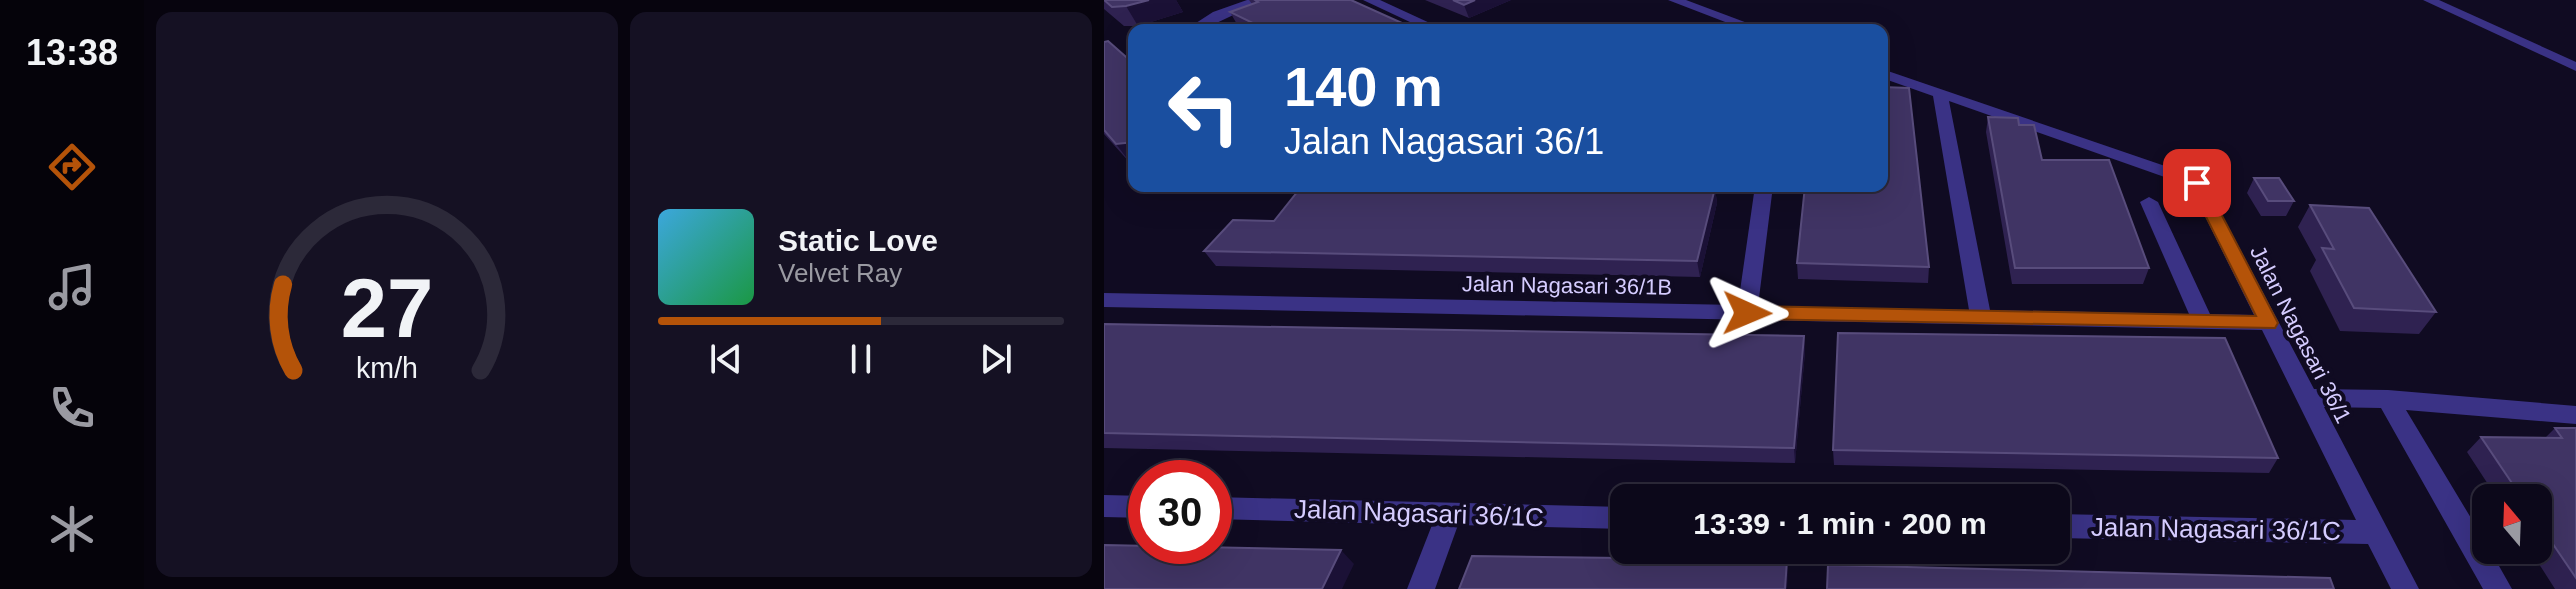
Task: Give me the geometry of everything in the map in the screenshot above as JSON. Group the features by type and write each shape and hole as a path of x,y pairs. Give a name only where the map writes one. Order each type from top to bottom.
{"street":[{"path":"1204,24 1218,15 1259,0"},
{"path":"1369,0 1424,24"},
{"path":"1674,0 1742,24"},
{"path":"2429,0 2576,67"},
{"name":"Jalan Nagasari 36/1","path":"1888,75 2197,183 2405,589"},
{"path":"1940,93 1981,318"},
{"path":"1747,313 1763,192"},
{"path":"2149,202 2203,322"},
{"name":"Jalan Nagasari 36/1B","path":"1104,300 2269,323"},
{"path":"2307,398 2388,399 2576,415"},
{"path":"2388,399 2498,589"},
{"path":"1104,506 1128,507"},
{"name":"Jalan Nagasari 36/1C","path":"1232,509 1610,518"},
{"path":"1421,589 1449,515"},
{"name":"Jalan Nagasari 36/1C","path":"2070,526 2376,532"}],"building":[{"path":"1104,0 1149,0 1112,7"},
{"path":"1255,0 1351,0 1404,24 1255,24 1230,12 1258,2"},
{"path":"1453,0 1475,0 1464,5"},
{"path":"1108,41 1128,59 1128,143 1116,144 1104,130 1104,42"},
{"path":"1888,87 1909,88 1929,267 1797,263 1804,192 1888,192"},
{"path":"1988,117 2018,118 2019,125 2034,125 2042,160 2109,160 2149,268 2015,268"},
{"path":"2254,178 2279,178 2294,201 2268,201"},
{"path":"1297,192 1714,192 1697,261 1204,251 1233,220 1274,221"},
{"path":"2310,205 2369,208 2436,312 2354,308 2322,248 2334,249"},
{"path":"1104,324 1804,336 1794,448 1104,433"},
{"path":"1838,333 2225,338 2278,458 1833,450"},
{"path":"2555,428 2576,428 2576,578 2552,543 2552,484 2513,484 2481,437 2562,438"},
{"path":"1104,545 1128,546 1128,564 1232,564 1232,548 1341,550 1322,589 1104,589"},
{"path":"1472,556 1610,558 1610,564 1787,564 1785,589 1459,589"},
{"path":"1828,565 2330,578 2334,589 1827,589"}],"route":[{"path":"1747,313 2269,323 2197,183"}]}
